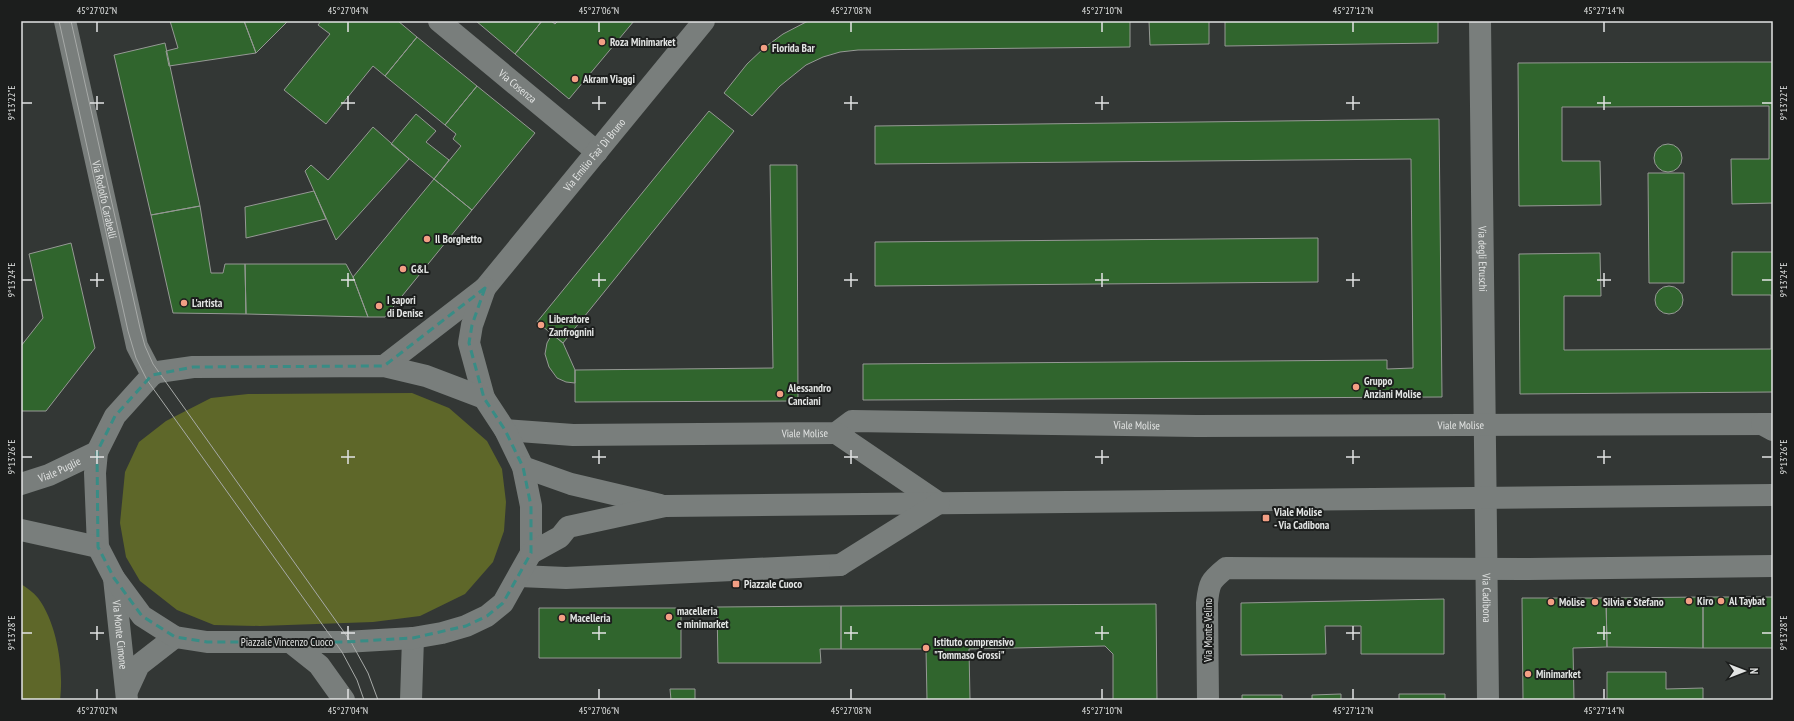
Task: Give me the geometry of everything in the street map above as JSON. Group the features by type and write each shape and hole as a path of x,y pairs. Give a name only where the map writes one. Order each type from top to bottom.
{"street":[{"name":"Via Rodolfo Carabelli","path":"65,21 137,346 152,375"},
{"name":"Via Cosenza","path":"439,21 597,152"},
{"name":"Via Emilio Faa' Di Bruno","path":"384,366 485,288 704,21"},
{"name":"Via degli Etruschi","path":"1480,21 1486,497"},
{"name":"Via Emilio Faa' Di Bruno","path":"484,398 469,343 472,325 485,288"},
{"path":"152,375 158,372 193,367 384,366 426,376 484,398"},
{"name":"Piazzale Vincenzo Cuoco","path":"152,375 115,416 97,452 95,473 98,547 114,578 142,616 175,637 207,642 345,642 413,638 460,628 487,616 503,603 531,553 531,506 523,467 505,430 484,398"},
{"name":"Viale Molise","path":"505,430 573,435 836,433 852,421 1197,426 1769,426"},
{"path":"836,433 939,503"},
{"name":"Viale Puglie","path":"21,484 49,475 97,452"},
{"path":"523,467 571,484 665,506"},
{"path":"531,553 560,536 568,527 665,506 1773,495"},
{"name":"Via Cadibona","path":"1486,497 1488,700"},
{"path":"519,576 566,578 840,564 939,503"},
{"path":"21,530 98,547"},
{"path":"1486,569 1773,566"},
{"name":"Via Monte Velino","path":"1208,700 1208,589 1212,578 1226,568 1486,569"},
{"name":"Via Monte Cimone","path":"114,578 127,696"},
{"name":"Via Monte Cimone","path":"127,696 139,665 175,637"},
{"path":"411,700 413,638"},
{"path":"290,642 319,665 344,700"}],"highlighted area":[{"path":"485,288 472,325 469,343 484,398 505,430 523,467 531,506 531,553 503,603 487,616 466,626 413,638 345,642 207,642 175,637 142,616 114,578 98,547 97,452 115,416 152,375 193,367 384,366"}],"green space":[{"path":"412,393 449,408 487,441 502,469 506,502 504,531 493,562 465,594 420,616 373,622 260,626 214,625 177,610 140,581 126,557 120,523 125,472 139,442 166,421 211,398 248,394"},
{"path":"21,584 38,598 45,608 50,620 58,647 60,661 60,700 21,700"}],"building":[{"path":"170,21 244,21 256,53 169,66 166,51 178,48"},
{"path":"244,21 288,21 256,53"},
{"path":"321,21 398,21 417,37 385,76 373,66 326,124 284,90 330,34 318,25"},
{"path":"476,21 542,21 515,54"},
{"path":"542,21 551,21 555,24 558,21 634,21 569,99 515,54"},
{"path":"808,21 1130,21 1130,47 858,50 840,52 823,57 806,65 780,86 752,116 724,93 747,64 764,48 783,34"},
{"path":"1149,21 1209,21 1209,44 1150,45"},
{"path":"1225,21 1438,21 1438,43 1225,46"},
{"path":"417,37 477,86 445,125 385,76"},
{"path":"165,43 200,206 151,215 114,55"},
{"path":"1773,62 1773,203 1732,204 1731,159 1769,159 1769,106 1562,107 1562,161 1600,161 1601,205 1519,206 1518,63"},
{"path":"477,86 535,133 472,210 434,179 461,146 453,139 456,134 445,125"},
{"path":"709,111 734,131 563,343 537,322"},
{"path":"416,114 436,131 426,142 449,160 434,179 391,144"},
{"path":"1439,119 1442,397 863,400 863,364 1387,360 1387,369 1413,368 1411,159 875,164 875,126"},
{"path":"373,127 409,159 336,240 305,171 311,165 328,180"},
{"path":"1668,144 1678,148 1682,158 1678,168 1668,172 1658,168 1654,158 1658,148"},
{"path":"770,165 797,165 798,401 575,402 575,370 773,368"},
{"path":"1648,173 1684,173 1684,283 1649,283"},
{"path":"434,179 472,210 385,317 368,317 353,277"},
{"path":"314,191 326,219 246,238 245,207"},
{"path":"200,206 211,273 223,273 225,264 245,264 246,314 173,313 151,215"},
{"path":"1318,238 1318,282 875,286 875,242"},
{"path":"71,243 95,348 46,411 21,411 21,346 43,318 29,254"},
{"path":"1732,252 1773,252 1773,392 1520,394 1519,254 1600,253 1601,296 1564,296 1564,350 1771,349 1771,295 1732,295"},
{"path":"245,264 346,264 353,277 368,317 246,314"},
{"path":"1669,286 1679,290 1683,300 1679,310 1669,314 1659,310 1655,300 1659,290"},
{"path":"552,334 563,343 575,370 575,383 566,382 557,378 549,367 545,354 547,343"},
{"path":"1703,597 1773,597 1773,648 1703,648"},
{"path":"1703,597 1703,648 1607,647 1606,598"},
{"path":"1522,598 1606,598 1607,647 1573,648 1574,700 1523,700"},
{"path":"1444,599 1444,654 1361,654 1361,626 1325,626 1326,654 1241,655 1241,603"},
{"path":"1156,604 1157,700 1113,700 1113,654 1105,646 969,649 970,700 927,700 926,649 841,649 841,606"},
{"path":"841,606 841,649 820,649 821,663 718,663 717,607"},
{"path":"539,608 681,608 681,658 539,658"},
{"path":"1607,672 1666,672 1666,689 1703,688 1703,700 1607,700"},
{"path":"670,689 695,689 695,700 671,700"},
{"path":"1341,694 1341,700 1312,700 1312,695"},
{"path":"1399,694 1445,694 1445,700 1399,700"},
{"path":"1242,695 1282,695 1282,700 1242,700"}],"tram line":[{"path":"59,21 128,331 136,358 147,380 342,652 357,680 364,700"},
{"path":"71,21 140,328 145,346 153,364 351,642 368,673 378,700"}],"place":[{"name":"Roza Minimarket","path":"602,42"},
{"name":"Florida Bar","path":"764,48"},
{"name":"Akram Viaggi","path":"575,79"},
{"name":"Il Borghetto","path":"427,239"},
{"name":"G&L","path":"403,269"},
{"name":"L'artista","path":"184,303"},
{"name":"I sapori di Denise","path":"379,306"},
{"name":"Liberatore Zanfrognini","path":"541,325"},
{"name":"Gruppo Anziani Molise","path":"1356,387"},
{"name":"Alessandro Canciani","path":"780,394"},
{"name":"Viale Molise - Via Cadibona","path":"1266,518"},
{"name":"Piazzale Cuoco","path":"736,584"},
{"name":"Kiro","path":"1689,601"},
{"name":"Al Taybat","path":"1721,601"},
{"name":"Molise","path":"1551,602"},
{"name":"Silvia e Stefano","path":"1595,602"},
{"name":"macelleria e minimarket","path":"669,617"},
{"name":"Macelleria","path":"562,618"},
{"name":"Istituto comprensivo \"Tommaso Grossi\"","path":"926,648"},
{"name":"Minimarket","path":"1528,674"}]}
